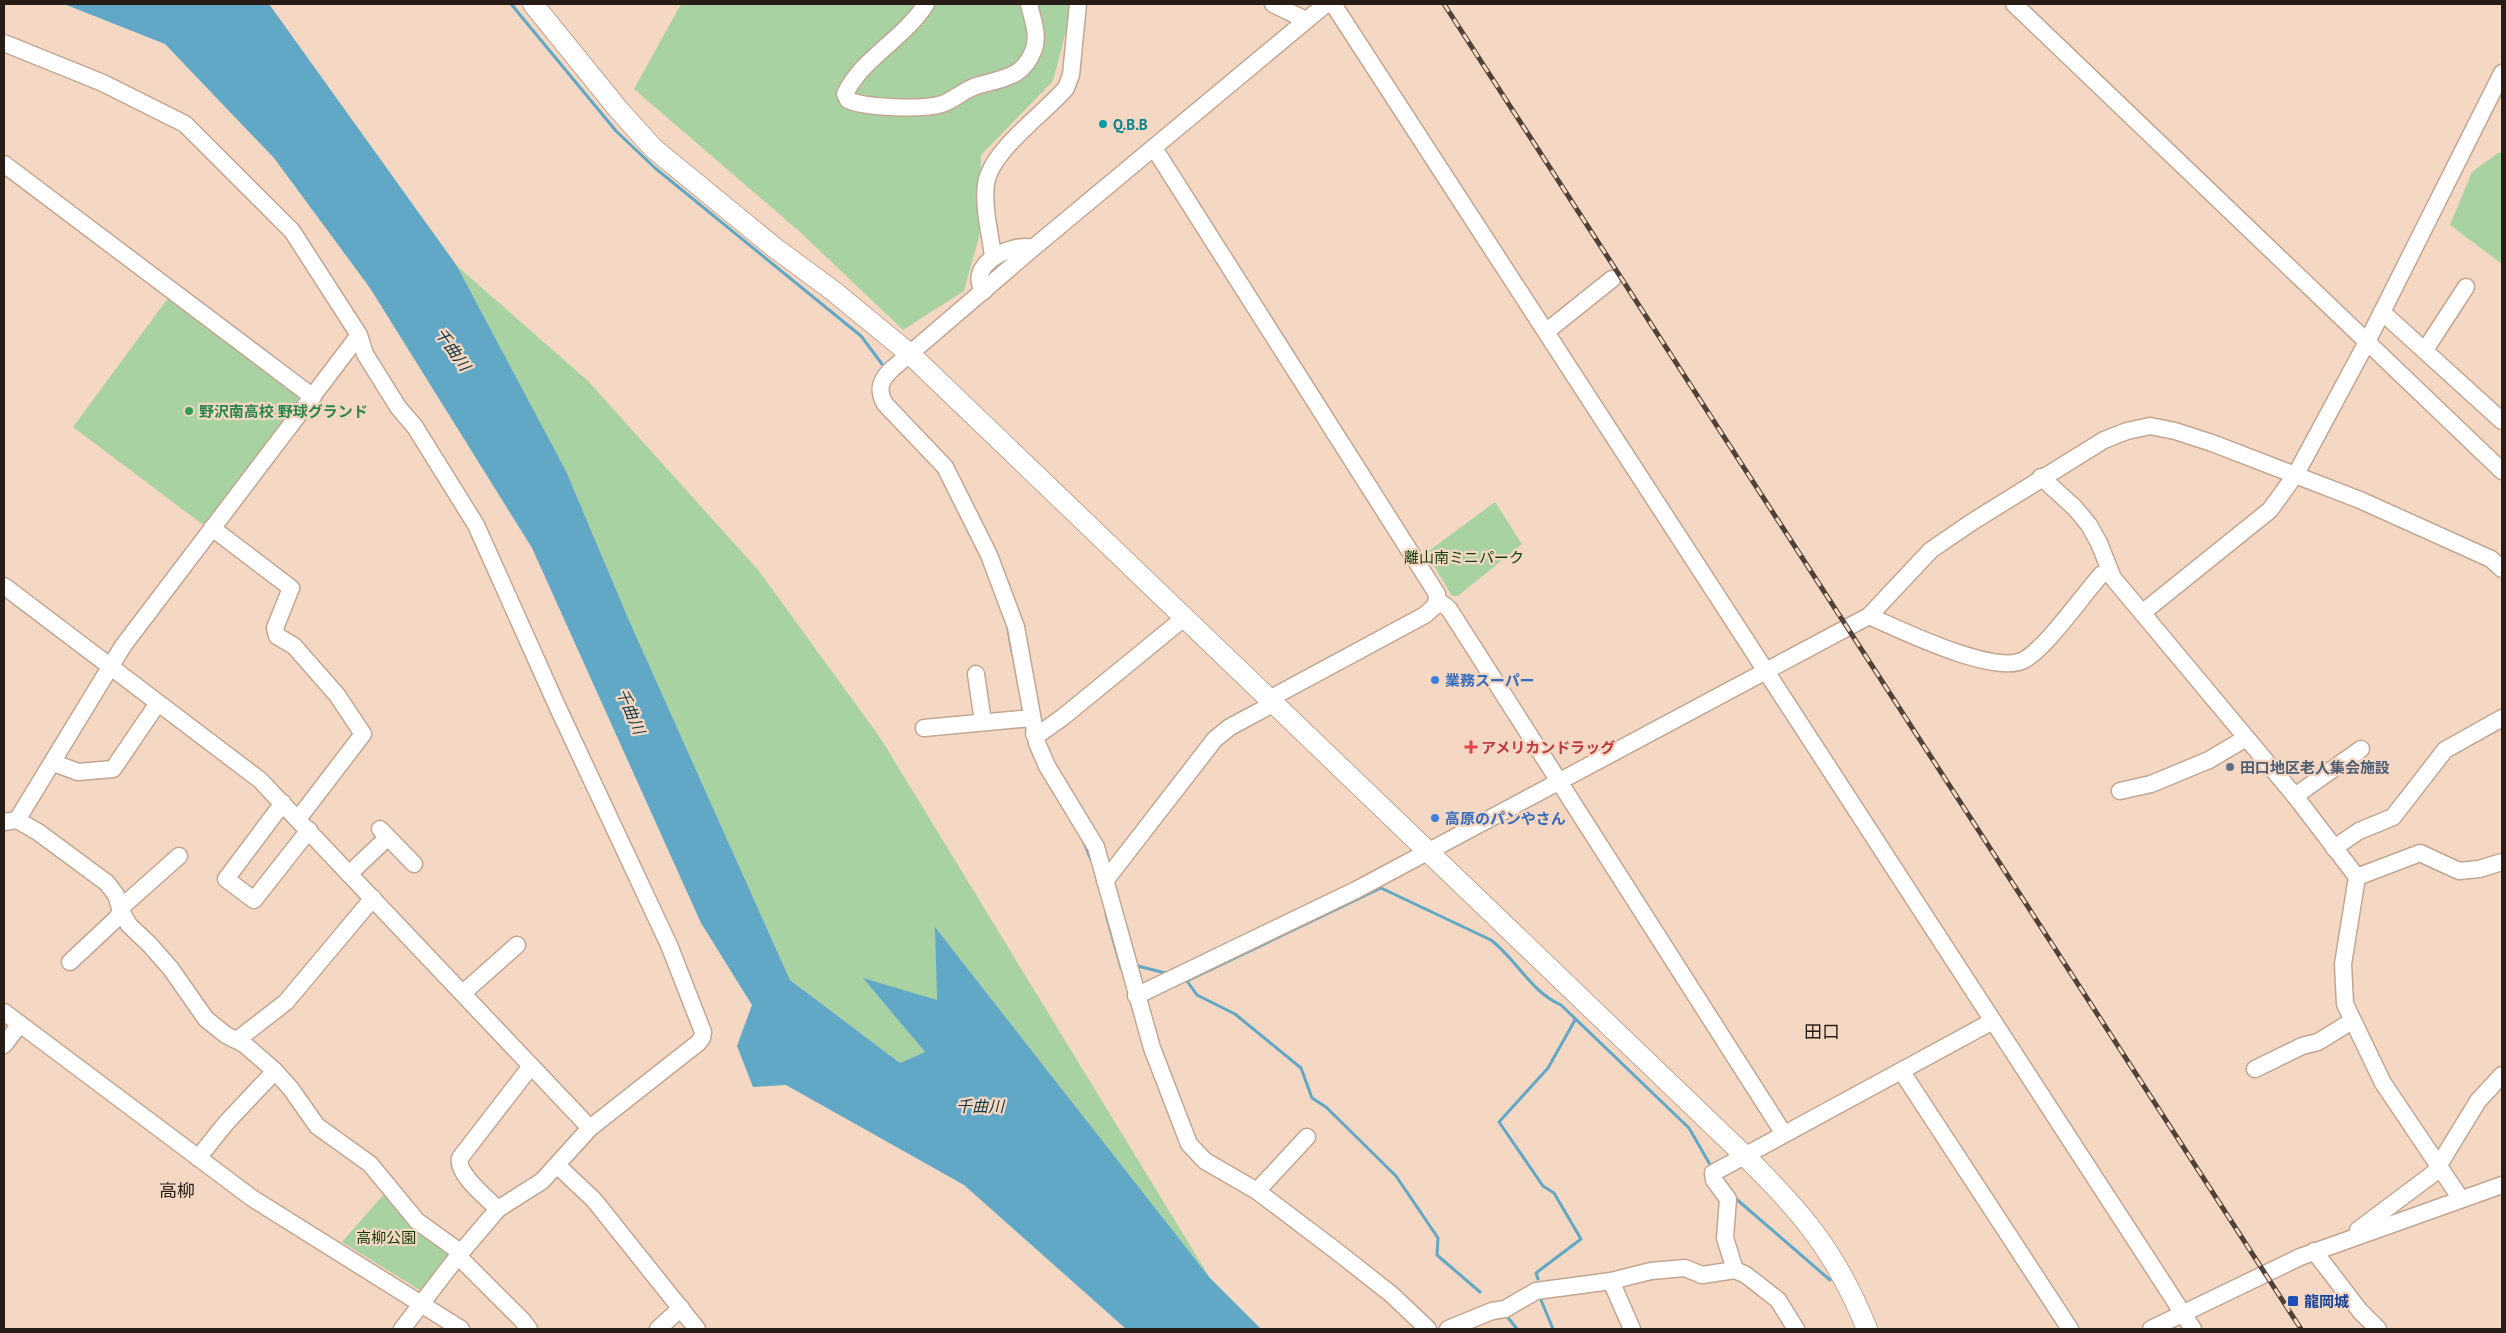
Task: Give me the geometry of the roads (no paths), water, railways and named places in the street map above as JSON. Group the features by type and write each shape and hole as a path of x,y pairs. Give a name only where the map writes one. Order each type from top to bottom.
{"main road":[{"path":"533,4 653,148 775,248 832,290 910,354 1744,1155 1795,1206 1827,1249 1840,1270 1867,1329"}],"street":[{"path":"926,4 901,34 867,62 849,85 845,94 848,100 908,109 943,104 974,86 1009,79 1028,60 1034,48 1036,33 1029,4"},
{"path":"993,256 985,201 990,171 1003,152 1066,88 1071,75 1078,4"},
{"path":"1273,4 1306,20"},
{"path":"1326,4 1032,248 886,375 882,381 880,395 885,404 945,467 989,554 1016,627 1033,726 1047,766 1096,847 1152,1048 1189,1144 1205,1161 1257,1191 1391,1294 1428,1329"},
{"path":"1333,4 1549,329 1766,672 2193,1329"},
{"path":"2014,4 2502,471"},
{"path":"4,43 103,83 185,124 292,231 359,335 365,354 388,392 415,427 476,525 558,708 669,945 703,1032 702,1038 698,1043 590,1128 558,1166 542,1181 498,1209 481,1232 459,1254 402,1329"},
{"path":"2142,613 2270,510 2296,474 2367,342 2502,73"},
{"path":"1154,148 1435,589 1438,600 1449,610 1784,1134"},
{"path":"4,164 313,397"},
{"path":"984,290 979,284 979,277 993,256 1016,247 1032,248"},
{"path":"1549,329 1612,279"},
{"path":"2425,350 2466,287"},
{"path":"2382,312 2502,421"},
{"path":"359,335 110,666 54,763 10,821 38,832 107,883 120,903 121,911 129,925 171,969 206,1019 226,1035 237,1040 275,1071 291,1089 317,1126 370,1164 388,1183 417,1221 459,1254 529,1329"},
{"path":"1136,996 1356,890 1869,616 1931,550 2041,477 2115,435 2150,426 2175,431 2212,443 2296,474 2463,545 2491,558 2502,570"},
{"path":"2041,477 2075,508 2089,525 2099,542 2109,571 2295,796 2357,877 2343,964 2345,1004 2383,1083 2461,1199"},
{"path":"212,528 291,588 275,628 277,636 294,646 336,695 363,734 254,900 226,879 283,803"},
{"path":"1869,616 1958,653 1978,659 2014,663 2029,656 2049,637 2101,575 2109,571"},
{"path":"4,586 260,780 304,824 590,1128"},
{"path":"1105,880 1214,739 1230,726 1425,615 1431,611 1438,600"},
{"path":"924,728 983,722 1033,726 1042,732 1184,618"},
{"path":"976,674 983,722"},
{"path":"54,763 78,772 113,768 158,703"},
{"path":"2334,848 2359,831 2392,817 2445,750 2502,718"},
{"path":"2120,791 2152,784 2209,760 2246,738"},
{"path":"2295,796 2361,749"},
{"path":"349,874 383,833 414,864"},
{"path":"2357,877 2420,853 2459,871 2479,869 2502,862"},
{"path":"70,962 121,911 125,904 179,856"},
{"path":"237,1040 286,1002 373,898"},
{"path":"463,993 517,945"},
{"path":"4,1012 252,1198 462,1329"},
{"path":"1735,1270 1725,1238 1728,1199 1714,1180 1714,1172 1902,1072 1993,1021"},
{"path":"2254,1069 2302,1046 2318,1042 2352,1021"},
{"path":"4,1045 20,1024"},
{"path":"498,1209 477,1189 460,1167 460,1158 532,1066"},
{"path":"198,1158 226,1124 275,1071"},
{"path":"1902,1072 2070,1329"},
{"path":"2357,1236 2356,1232 2360,1228 2425,1182 2439,1164 2478,1101 2502,1075"},
{"path":"1257,1191 1307,1136"},
{"path":"558,1166 594,1200 697,1329"},
{"path":"2151,1329 2314,1252 2461,1199 2501,1188"},
{"path":"2314,1252 2360,1311 2378,1329"},
{"path":"1448,1329 1492,1311 1505,1309 1536,1291 1611,1281 1651,1271 1685,1268 1702,1275 1735,1270 1746,1275 1778,1300 1796,1329"},
{"path":"1611,1281 1632,1329"},
{"path":"658,1329 681,1308"}],"water":[{"name":"千曲川","path":"64,4 269,4 457,266 566,471 628,618 790,980 900,1063 925,1052 863,978 937,1000 935,927 1210,1278 1261,1329 1126,1329 964,1185 786,1085 753,1087 737,1046 752,1005 701,923 532,548 370,288 274,158 165,44"}],"waterway":[{"path":"511,4 616,131 655,168 861,336 882,364"},
{"path":"1007,623 1012,652"},
{"path":"1031,749 1039,766"},
{"path":"1083,840 1091,860"},
{"path":"1183,979 1187,981 1381,888 1491,940 1509,957 1532,984 1550,999 1561,1005 1689,1128 1712,1168"},
{"path":"1106,914 1121,968 1124,968"},
{"path":"1134,965 1169,974"},
{"path":"1187,981 1197,995 1235,1014 1301,1068 1312,1098 1326,1107 1396,1176 1438,1238 1437,1255 1480,1292"},
{"path":"1538,1279 1536,1273 1581,1239 1554,1193 1543,1186 1499,1122 1548,1068 1575,1020"},
{"path":"1734,1197 1830,1280"},
{"path":"1541,1300 1553,1329"},
{"path":"1505,1314 1517,1329"}],"railway":[{"path":"1444,4 2301,1329"}],"place":[{"name":"Q.B.B","path":"1103,124"},
{"name":"野沢南高校 野球グランド","path":"189,411"},
{"name":"業務スーパー","path":"1435,680"},
{"name":"アメリカンドラッグ","path":"1471,747"},
{"name":"田口地区老人集会施設","path":"2230,767"},
{"name":"高原のパンやさん","path":"1435,818"},
{"name":"龍岡城","path":"2293,1301"}],"district":[{"name":"田口","path":"1822,1031"},
{"name":"高柳","path":"177,1190"}],"park label":[{"name":"離山南ミニパーク","path":"1464,557"},
{"name":"高柳公園","path":"386,1237"}]}
